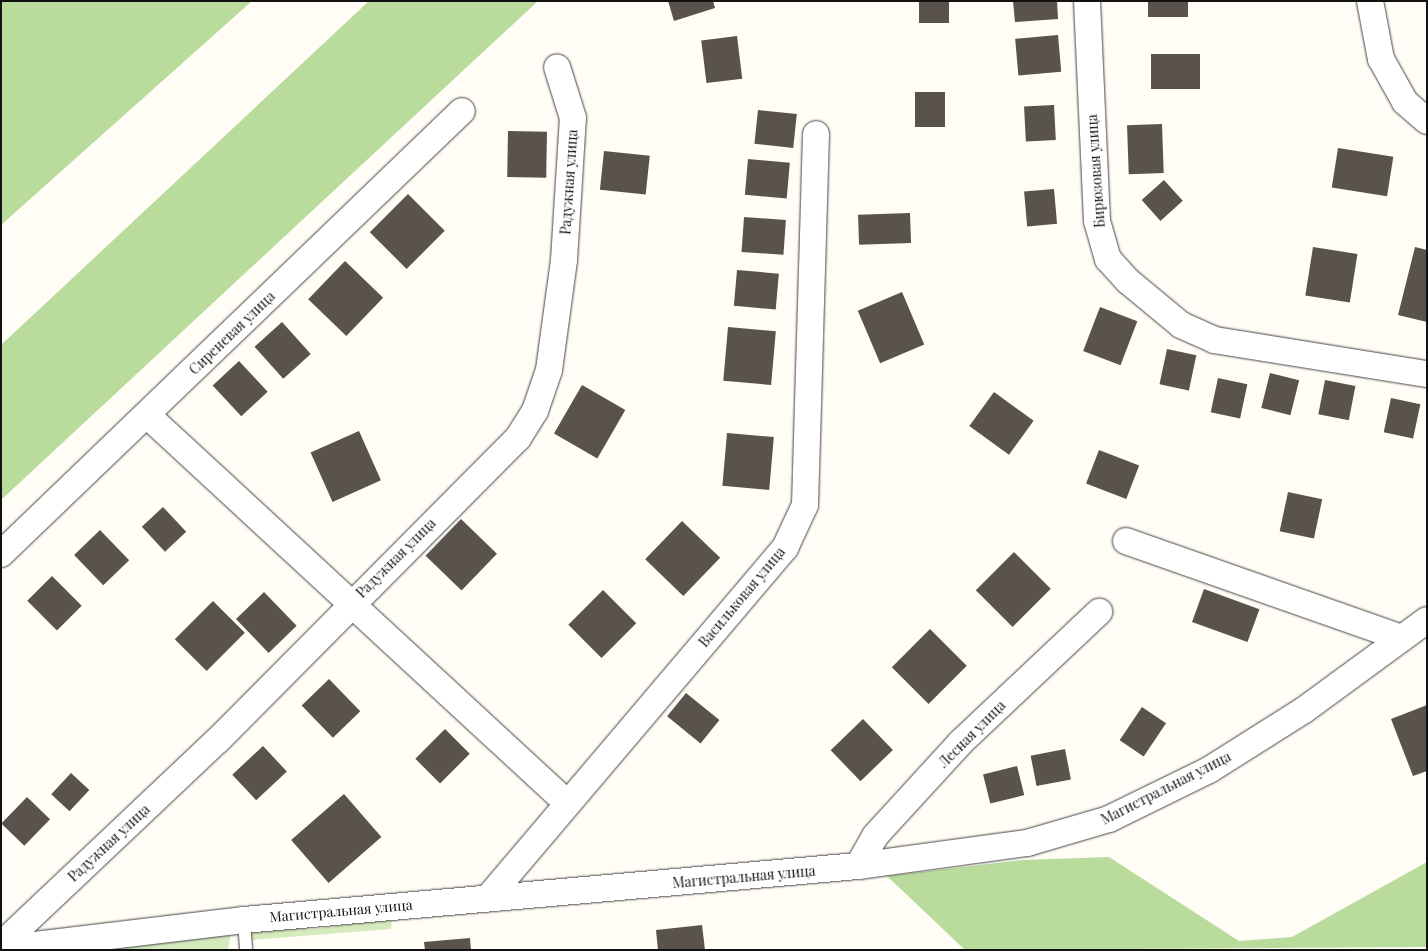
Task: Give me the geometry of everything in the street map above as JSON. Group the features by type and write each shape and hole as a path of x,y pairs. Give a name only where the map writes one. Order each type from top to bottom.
{"street":[{"name":"Бирюзовая улица","path":"1087,1 1097,221 1108,258 1128,281 1181,325 1214,340 1427,374"},
{"path":"1370,1 1381,59 1405,102 1427,121"},
{"name":"Радужная улица","path":"1,945 218,740 350,603 518,438 535,411 549,370 573,118 557,67"},
{"name":"Сиреневая улица","path":"1,554 462,111"},
{"name":"Васильковая улица","path":"488,898 566,802 785,548 805,505 816,134"},
{"path":"147,415 566,802"},
{"path":"1126,541 1401,638"},
{"name":"Лесная улица","path":"858,866 875,836 961,742 1099,612"},
{"name":"Магистральная улица","path":"1,949 244,920 858,866 1027,843 1109,820 1217,765 1304,710 1427,620"}],"lane":[{"path":"244,920 246,950"}],"green space":[{"path":"1,1 252,1 1,225"},
{"path":"369,1 538,1 1,500 1,345"},
{"path":"1109,857 1239,941 1292,937 1427,862 1427,947 965,950 887,876 1023,860"},
{"path":"392,918 391,929 250,940 252,925 314,929"},
{"path":"231,933 228,950 65,950"}],"building":[{"path":"668,1 713,1 715,8 674,21"},
{"path":"919,1 949,1 949,23 919,23"},
{"path":"1013,1 1057,1 1058,19 1015,22"},
{"path":"1148,1 1188,1 1188,17 1148,17"},
{"path":"1058,35 1061,72 1018,76 1015,39"},
{"path":"737,36 742,79 707,83 701,40"},
{"path":"1151,54 1200,54 1200,89 1151,89"},
{"path":"915,92 945,92 945,127 915,127"},
{"path":"1054,105 1056,140 1026,142 1024,107"},
{"path":"758,110 797,114 793,148 754,144"},
{"path":"1162,124 1164,173 1129,174 1127,125"},
{"path":"508,131 547,132 546,178 507,177"},
{"path":"1338,148 1393,157 1387,196 1332,188"},
{"path":"604,151 650,156 646,195 600,190"},
{"path":"748,159 790,163 787,199 745,195"},
{"path":"1164,180 1183,201 1160,221 1142,200"},
{"path":"1054,189 1057,224 1027,226 1024,192"},
{"path":"408,194 445,231 407,269 370,232"},
{"path":"910,213 911,243 859,245 858,215"},
{"path":"744,217 786,220 783,255 742,252"},
{"path":"1313,247 1357,254 1350,302 1305,295"},
{"path":"1415,247 1427,250 1427,322 1398,315"},
{"path":"345,261 383,298 346,336 308,299"},
{"path":"737,270 779,274 776,310 734,306"},
{"path":"902,292 924,344 880,363 858,311"},
{"path":"1100,307 1137,321 1120,365 1083,351"},
{"path":"282,322 311,354 283,379 255,347"},
{"path":"728,327 776,331 771,385 723,381"},
{"path":"1167,349 1196,355 1189,390 1160,384"},
{"path":"239,361 268,392 241,416 213,386"},
{"path":"1270,373 1299,380 1290,415 1261,408"},
{"path":"1218,378 1247,384 1240,418 1211,412"},
{"path":"1325,380 1355,386 1349,420 1318,414"},
{"path":"582,385 625,410 597,458 554,433"},
{"path":"994,392 1034,421 1009,455 969,426"},
{"path":"1391,398 1420,404 1413,438 1384,432"},
{"path":"359,431 381,480 333,502 311,453"},
{"path":"727,433 774,437 769,490 722,486"},
{"path":"1099,450 1139,465 1126,499 1086,484"},
{"path":"1288,492 1322,499 1314,538 1280,531"},
{"path":"163,507 186,532 165,552 142,527"},
{"path":"461,519 497,554 462,590 426,556"},
{"path":"682,521 720,558 683,596 645,559"},
{"path":"100,530 129,560 103,585 74,555"},
{"path":"1014,552 1051,589 1013,627 976,590"},
{"path":"52,576 82,606 57,630 27,601"},
{"path":"1204,589 1259,609 1247,642 1192,622"},
{"path":"603,590 636,623 602,658 568,625"},
{"path":"264,592 297,626 269,653 236,619"},
{"path":"213,601 245,633 207,671 175,639"},
{"path":"930,629 967,666 929,704 892,667"},
{"path":"329,679 360,711 333,738 302,705"},
{"path":"686,693 719,720 701,743 667,716"},
{"path":"1427,705 1427,771 1413,776 1391,719"},
{"path":"1142,707 1166,723 1144,756 1120,740"},
{"path":"863,719 893,750 861,781 831,750"},
{"path":"445,729 470,754 440,783 415,759"},
{"path":"263,746 287,772 256,800 232,775"},
{"path":"1065,749 1071,779 1037,786 1031,756"},
{"path":"1017,766 1024,795 990,804 983,774"},
{"path":"71,773 89,790 70,811 51,794"},
{"path":"344,794 381,837 329,883 291,840"},
{"path":"27,797 50,819 24,846 1,824"},
{"path":"702,925 705,950 658,950 656,930"},
{"path":"470,938 471,950 425,950 424,942"}]}
